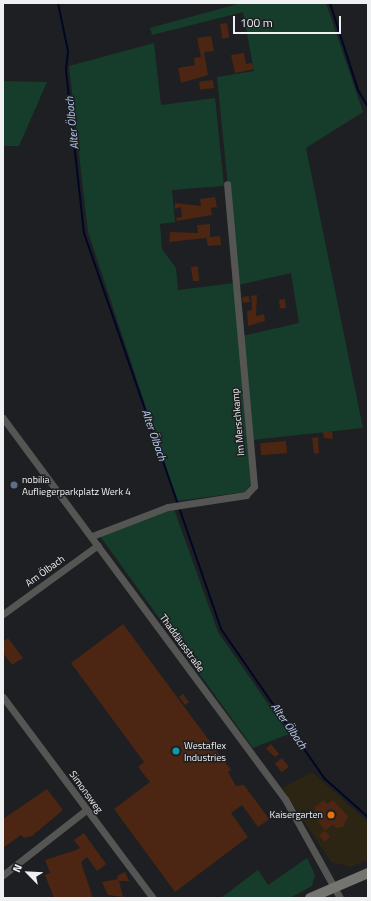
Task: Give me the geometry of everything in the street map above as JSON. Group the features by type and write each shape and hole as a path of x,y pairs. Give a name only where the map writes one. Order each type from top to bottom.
{"main road":[{"path":"310,898 368,873"}],"street":[{"name":"Im Merschkamp","path":"92,536 168,507 246,495 254,486 227,184"},
{"name":"Thaddäusstraße","path":"3,418 92,536 285,799 340,898"},
{"name":"Am Ölbach","path":"3,614 98,545"},
{"name":"Simonsweg","path":"3,697 153,898"},
{"path":"3,874 86,810"}],"shaded area":[{"path":"312,772 368,822 368,860 351,867 331,862 282,788"}],"green space":[{"path":"241,3 326,3 363,112 306,148 363,428 252,440 242,336 299,323 291,273 238,285 217,77 254,71 243,12 152,35 150,28"},
{"path":"154,43 161,105 215,98 224,186 172,190 175,222 160,224 162,249 176,268 178,290 234,283 251,484 245,492 177,501 88,232 69,66"},
{"path":"3,81 47,82 19,146 3,146"},
{"path":"174,509 218,632 289,734 253,748 100,536"},
{"path":"307,858 315,875 312,886 290,898 221,898 258,870 268,885"}],"building":[{"path":"227,23 229,38 222,39 220,24"},
{"path":"211,36 214,51 204,52 208,75 181,83 178,68 195,65 194,58 201,57 197,38"},
{"path":"244,53 246,64 252,63 254,69 235,73 231,55"},
{"path":"213,80 214,88 200,90 199,82"},
{"path":"215,197 217,207 211,208 212,215 177,221 176,218 182,217 181,207 175,209 175,203 201,206 200,199"},
{"path":"210,224 210,237 220,236 221,245 208,246 206,238 169,242 170,232 198,233 197,225"},
{"path":"198,266 199,281 193,281 191,267"},
{"path":"257,295 256,316 264,314 265,321 248,326 247,311 252,310 251,296"},
{"path":"249,296 250,302 243,303 242,297"},
{"path":"285,299 286,308 280,309 279,300"},
{"path":"332,431 333,439 324,438 323,432"},
{"path":"318,437 319,453 314,454 312,438"},
{"path":"286,441 287,453 261,455 260,443"},
{"name":"Westaflex Industries","path":"123,624 231,770 228,772 236,786 244,785 269,819 258,827 242,805 231,813 248,837 175,892 114,809 150,782 138,767 144,762 71,663"},
{"path":"8,638 23,658 12,665 3,653 3,642"},
{"path":"183,694 189,702 185,705 179,697"},
{"path":"271,744 279,754 275,757 266,749"},
{"path":"282,758 289,767 282,772 275,764"},
{"path":"47,789 63,810 32,836 24,838 21,835 3,848 3,819"},
{"name":"Kaisergarten","path":"324,800 327,804 333,800 348,816 343,827 336,828 333,824 325,831 314,815 315,807"},
{"path":"325,831 330,837 324,842 319,835"},
{"path":"84,833 106,864 97,871 87,857 81,862 93,898 54,898 45,875 50,873 45,860 80,848 74,840"},
{"path":"125,872 129,881 119,881 123,897 108,895 102,882 118,879 117,876"}],"waterway":[{"name":"Alter Ölbach","path":"58,3 68,51 66,70 84,233 221,629 324,778 368,817"},
{"path":"330,3 358,90 368,107"}],"place":[{"name":"nobilia Aufliegerparkplatz Werk 4","path":"14,485"},
{"name":"Westaflex Industries","path":"176,751"},
{"name":"Kaisergarten","path":"331,815"}]}
